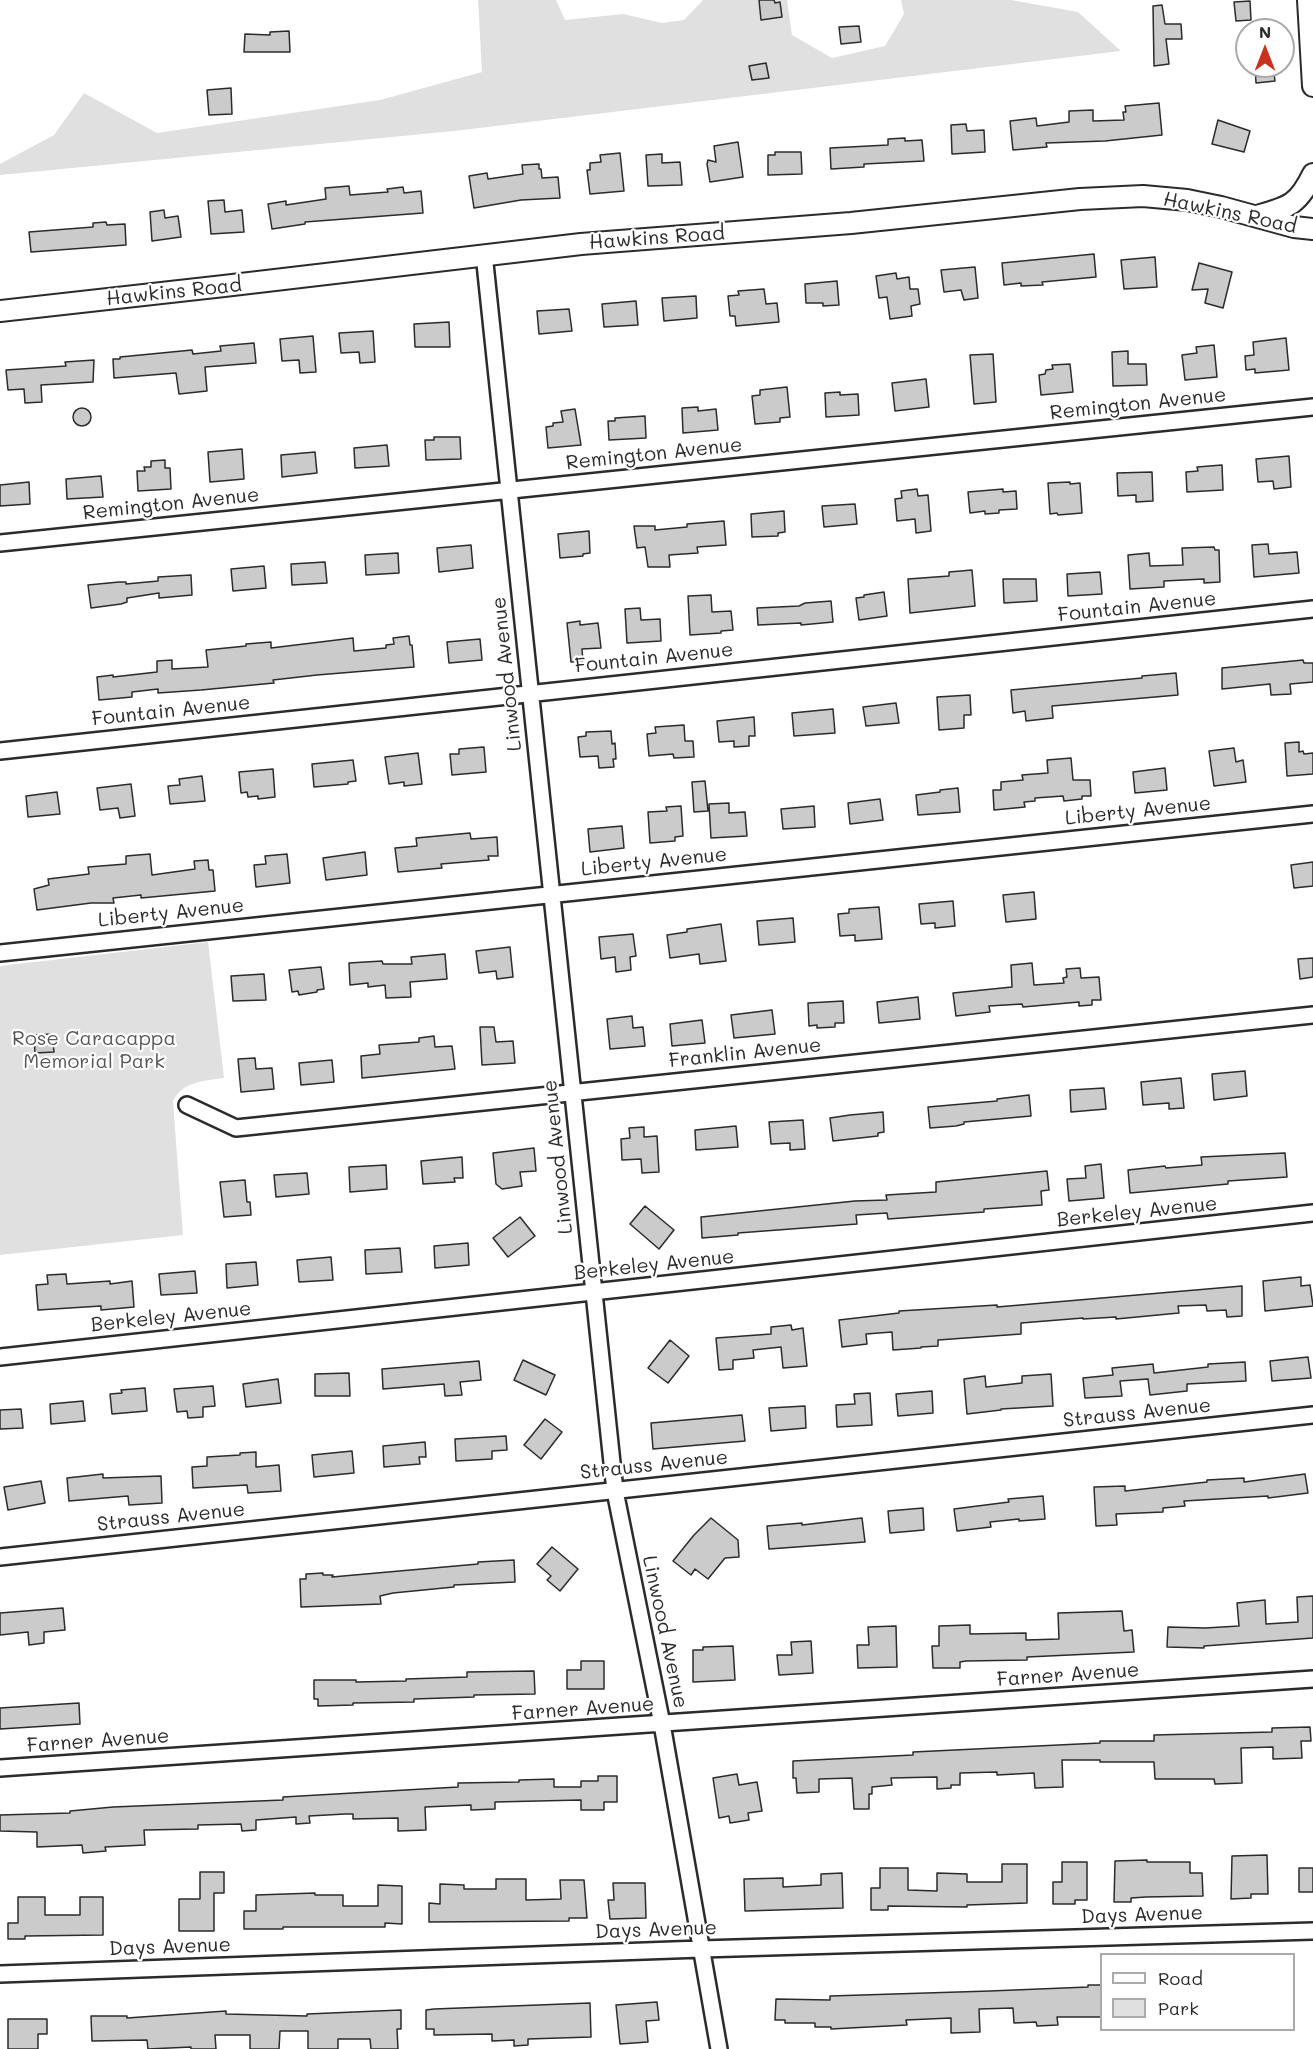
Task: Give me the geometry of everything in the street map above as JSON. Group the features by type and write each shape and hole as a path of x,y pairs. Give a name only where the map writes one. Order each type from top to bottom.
{"street":[{"path":"1308,0 1313,86"},
{"path":"1257,216 1280,210 1293,203 1304,191 1313,174"},
{"name":"Hawkins Road","path":"0,311 483,254 851,223 1080,199 1143,196 1187,200 1294,227 1313,229"},
{"name":"Linwood Avenue","path":"483,254 615,1491 662,1724 719,2049"},
{"name":"Remington Avenue","path":"0,543 1313,407"},
{"name":"Fountain Avenue","path":"0,751 1313,609"},
{"name":"Liberty Avenue","path":"0,953 1313,814"},
{"name":"Franklin Avenue","path":"186,1105 236,1128 1313,1015"},
{"name":"Berkeley Avenue","path":"0,1357 1313,1213"},
{"name":"Strauss Avenue","path":"0,1557 1313,1415"},
{"name":"Farner Avenue","path":"0,1768 1313,1679"},
{"name":"Days Avenue","path":"0,1974 701,1949 1313,1931"}],"green space":[{"path":"478,0 556,0 565,20 623,14 662,23 684,20 703,0 787,0 792,35 832,58 885,46 904,14 901,0 1011,0 1078,12 1121,51 454,131 0,175 0,164 54,135 84,93 157,133 380,100 482,72"},
{"name":"Rose Caracappa Memorial Park","path":"208,942 224,1078 202,1081 188,1086 177,1094 173,1101 183,1235 0,1255 0,966"}],"building":[{"path":"759,0 780,2 782,17 761,20"},
{"path":"1250,1 1251,18 1236,18 1234,2"},
{"path":"1162,5 1165,24 1181,24 1182,39 1166,39 1169,64 1154,66 1153,6"},
{"path":"859,26 861,42 841,44 839,27"},
{"path":"289,31 290,52 244,52 245,34 270,35 270,32"},
{"path":"766,63 769,78 752,80 749,66"},
{"path":"1256,78 1275,78 1275,81 1256,83"},
{"path":"231,88 232,114 209,115 207,90"},
{"path":"1159,103 1162,135 1105,141 1046,143 1047,147 1013,150 1010,121 1036,118 1037,126 1069,122 1069,111 1093,110 1093,121 1124,120 1125,106"},
{"path":"1218,120 1250,131 1244,152 1212,144"},
{"path":"966,124 967,131 984,130 985,152 952,154 951,125"},
{"path":"905,138 905,141 922,140 924,161 864,164 864,167 831,169 830,148 888,145 888,139"},
{"path":"738,142 743,177 710,182 707,164 708,160 716,162 714,146"},
{"path":"775,152 801,152 802,174 768,175 768,155 775,155"},
{"path":"620,153 624,191 590,194 587,170 590,170 590,163 601,162 600,155"},
{"path":"662,154 662,163 680,162 682,185 648,186 646,155"},
{"path":"539,164 542,178 558,177 560,198 521,200 474,208 469,176 487,173 488,179 523,174 522,165"},
{"path":"349,186 350,195 388,192 387,189 403,187 404,193 421,191 423,213 305,222 305,224 272,229 268,204 286,201 286,205 326,199 325,188"},
{"path":"224,200 225,212 242,210 244,232 211,234 208,201"},
{"path":"164,210 165,218 178,216 181,237 152,241 150,212"},
{"path":"106,222 107,225 125,224 126,245 31,252 29,232 93,227 93,223"},
{"path":"1094,254 1096,277 1042,282 1043,285 1021,286 1021,283 1004,285 1002,263"},
{"path":"1155,257 1157,287 1124,289 1121,260"},
{"path":"1199,263 1232,272 1223,308 1205,303 1208,289 1192,290"},
{"path":"975,267 978,298 964,300 961,290 944,292 941,270"},
{"path":"896,273 897,279 909,277 910,289 918,289 920,304 911,306 912,316 890,319 887,297 879,298 876,276"},
{"path":"837,281 839,305 823,306 823,303 806,303 805,284"},
{"path":"764,289 766,304 777,303 779,322 736,326 735,316 730,316 728,296 739,295 738,291"},
{"path":"696,296 697,318 664,321 662,298"},
{"path":"636,301 638,325 604,327 602,304"},
{"path":"569,309 572,331 539,334 537,311"},
{"path":"449,322 450,347 415,347 414,324"},
{"path":"373,331 375,362 360,363 359,352 341,353 339,333"},
{"path":"313,336 316,372 300,373 299,360 282,361 280,339"},
{"path":"1286,338 1289,370 1255,373 1255,369 1246,370 1245,356 1254,355 1253,342"},
{"path":"254,343 256,363 205,367 207,391 179,394 176,373 114,378 113,359 120,359 120,357 192,350 193,354 221,351 220,346"},
{"path":"1214,345 1217,377 1185,380 1182,355 1197,353 1196,347"},
{"path":"1128,351 1128,364 1146,364 1147,385 1113,386 1112,352"},
{"path":"993,354 996,402 974,404 970,355"},
{"path":"94,360 93,382 41,385 42,402 25,403 24,389 8,390 6,370 66,366 65,362"},
{"path":"1070,364 1073,392 1041,395 1039,375 1045,374 1046,370 1053,369 1052,365"},
{"path":"926,379 929,407 895,411 892,383"},
{"path":"787,387 790,417 780,418 780,422 755,424 752,396 760,395 760,390"},
{"path":"840,392 840,395 858,394 859,415 826,417 825,393"},
{"path":"698,407 698,411 716,409 718,430 683,433 682,408"},
{"path":"78,408 86,408 91,413 89,424 78,426 73,421 73,413"},
{"path":"575,409 581,445 548,448 546,427 553,426 553,423 563,422 561,411"},
{"path":"645,416 646,438 609,440 608,421 615,421 615,418"},
{"path":"434,437 460,437 461,459 426,460 425,440 434,440"},
{"path":"387,445 389,466 355,468 354,448"},
{"path":"242,449 244,479 210,482 208,452"},
{"path":"315,452 317,473 282,477 281,455"},
{"path":"1289,456 1291,487 1274,489 1273,481 1258,482 1256,459"},
{"path":"165,460 165,468 170,468 171,489 138,491 137,471 145,471 144,467 151,467 151,461"},
{"path":"1222,465 1223,490 1187,492 1186,472 1198,471 1197,467"},
{"path":"1152,472 1153,501 1136,502 1136,495 1118,496 1117,473"},
{"path":"101,476 103,497 67,499 66,479"},
{"path":"29,482 30,504 0,506 0,485"},
{"path":"1070,482 1070,484 1080,483 1082,513 1050,514 1048,483"},
{"path":"917,489 918,496 928,495 931,531 916,533 915,519 897,521 895,499 902,498 901,491"},
{"path":"1003,489 1003,492 1016,491 1017,509 999,510 999,513 985,514 985,511 970,513 968,492"},
{"path":"855,504 857,524 824,527 822,506"},
{"path":"784,511 785,532 778,533 778,536 752,537 751,514"},
{"path":"724,521 726,545 697,547 698,553 669,555 670,567 648,567 645,547 637,548 634,526 655,526 655,530 687,527 687,524"},
{"path":"589,531 590,553 583,554 583,556 560,558 558,534"},
{"path":"1268,544 1269,554 1297,552 1299,573 1254,577 1252,545"},
{"path":"471,545 473,568 439,572 437,548"},
{"path":"1214,547 1215,550 1219,550 1220,582 1204,583 1204,579 1164,581 1164,587 1130,589 1128,555 1149,553 1150,566 1183,565 1182,548"},
{"path":"398,553 399,573 366,575 365,555"},
{"path":"325,562 327,583 292,585 291,564"},
{"path":"264,566 266,588 233,591 231,569"},
{"path":"972,570 975,606 910,613 908,579 949,576 949,572"},
{"path":"1100,572 1102,594 1068,596 1067,574"},
{"path":"191,575 192,595 159,598 159,593 127,598 127,602 121,604 91,608 88,585 158,581 158,577"},
{"path":"1003,579 1036,579 1037,601 1004,603"},
{"path":"884,592 887,616 859,620 856,598"},
{"path":"711,595 712,612 731,611 733,630 690,635 688,596"},
{"path":"831,601 833,622 758,625 757,608 799,606 805,603"},
{"path":"640,608 641,620 660,619 661,641 627,643 625,609"},
{"path":"580,621 580,625 598,623 601,648 582,649 583,661 571,662 567,623"},
{"path":"409,636 414,667 317,675 273,680 274,683 201,690 158,693 158,689 132,692 132,697 99,700 97,677 157,672 157,661 172,660 172,669 208,667 206,650 271,642 271,648 353,638 354,651 386,648 386,645 394,644 393,638"},
{"path":"480,639 482,660 449,663 447,642"},
{"path":"1303,660 1304,663 1313,663 1313,682 1290,684 1291,694 1271,695 1270,684 1222,689 1222,668"},
{"path":"1176,673 1178,695 1052,706 1053,718 1026,721 1025,711 1013,713 1011,690"},
{"path":"970,695 971,715 964,715 964,728 939,730 937,697"},
{"path":"896,703 899,723 866,726 863,707"},
{"path":"833,709 835,733 794,736 792,713"},
{"path":"754,717 755,736 749,736 749,746 734,747 734,741 719,742 717,721"},
{"path":"684,725 685,741 693,741 694,757 674,758 673,754 649,756 647,734 656,733 655,727"},
{"path":"611,731 612,744 615,743 614,767 599,768 598,756 580,757 578,737 586,736 586,732"},
{"path":"1299,742 1299,752 1313,753 1313,774 1287,776 1285,743"},
{"path":"484,747 486,772 452,775 450,754 459,754 459,749"},
{"path":"1234,748 1236,762 1243,760 1246,782 1214,786 1209,751"},
{"path":"418,753 422,784 404,786 404,782 389,784 385,757"},
{"path":"1071,758 1073,780 1090,780 1091,796 1064,801 1063,796 1035,798 1035,801 1024,802 1025,807 994,810 993,790 1001,790 1001,782 1023,780 1022,775 1048,773 1047,760"},
{"path":"353,760 356,781 348,782 348,784 314,787 312,764"},
{"path":"1165,768 1167,790 1135,793 1133,772"},
{"path":"273,769 275,797 258,799 258,796 248,797 247,792 241,793 239,772"},
{"path":"202,776 205,801 170,804 168,786 180,785 179,779"},
{"path":"705,781 708,811 694,812 692,782"},
{"path":"131,784 135,816 120,818 118,808 100,810 97,788"},
{"path":"958,788 960,812 918,815 916,795"},
{"path":"57,792 60,814 28,817 26,796"},
{"path":"880,799 883,820 850,824 848,803"},
{"path":"729,803 729,813 745,812 747,836 711,838 709,804"},
{"path":"681,806 683,836 675,837 675,841 650,843 648,812 667,811 666,807"},
{"path":"814,806 815,827 783,829 781,809"},
{"path":"622,826 624,848 590,852 588,829"},
{"path":"470,833 471,839 497,837 498,856 488,856 489,860 441,864 442,868 398,872 395,848 417,846 416,838"},
{"path":"365,852 367,875 326,880 323,858"},
{"path":"150,854 152,875 195,869 194,861 208,860 209,870 213,870 215,891 141,898 141,895 113,898 114,903 91,903 37,910 34,889 49,885 48,879 89,874 88,867 126,864 126,856"},
{"path":"287,854 290,883 256,887 254,865 266,864 265,856"},
{"path":"1313,862 1313,886 1294,888 1291,865"},
{"path":"1034,892 1036,919 1006,922 1003,895"},
{"path":"953,901 955,926 935,928 935,923 921,924 919,904"},
{"path":"879,907 882,939 855,941 855,935 840,936 838,914 849,913 849,909"},
{"path":"793,918 795,942 759,945 757,921"},
{"path":"721,924 726,961 700,964 699,954 670,958 667,935 687,932 687,929"},
{"path":"633,934 636,956 630,957 631,970 616,972 615,957 601,959 599,937"},
{"path":"510,947 513,977 497,979 496,971 479,973 476,951"},
{"path":"445,954 447,979 410,982 411,997 386,998 385,985 368,987 368,983 350,985 349,963 382,961 383,964 412,964 411,957"},
{"path":"1313,958 1313,977 1300,979 1298,959"},
{"path":"1032,963 1034,985 1064,983 1063,978 1067,977 1066,969 1080,968 1081,978 1099,977 1101,1000 1092,1000 1092,1005 1079,1006 1079,1002 1023,1007 1022,1004 989,1006 990,1012 956,1016 953,993 1012,987 1011,965"},
{"path":"321,967 324,989 299,995 298,991 292,992 289,970"},
{"path":"264,974 266,1000 233,1001 231,976"},
{"path":"918,997 920,1019 879,1023 877,1002"},
{"path":"843,1001 844,1023 835,1023 835,1027 809,1026 808,1003"},
{"path":"772,1010 775,1034 734,1038 731,1015"},
{"path":"632,1016 633,1028 643,1027 645,1046 610,1049 607,1019"},
{"path":"702,1020 705,1043 672,1046 670,1024"},
{"path":"480,1027 494,1027 496,1042 513,1041 515,1063 482,1065"},
{"path":"52,1034 54,1052 35,1053 34,1035"},
{"path":"434,1036 435,1047 452,1046 455,1069 362,1078 361,1056 380,1054 379,1045 419,1042 419,1038"},
{"path":"255,1058 256,1069 272,1068 274,1089 241,1092 238,1059"},
{"path":"332,1060 334,1082 301,1085 299,1063"},
{"path":"1245,1071 1247,1096 1214,1100 1212,1074"},
{"path":"1181,1078 1184,1108 1169,1109 1169,1103 1143,1105 1141,1082"},
{"path":"1104,1088 1106,1109 1071,1112 1070,1090"},
{"path":"1029,1095 1031,1116 964,1122 956,1126 930,1128 928,1107 997,1101 997,1099"},
{"path":"883,1112 884,1132 878,1133 878,1136 833,1141 830,1118"},
{"path":"803,1120 805,1149 790,1150 790,1143 771,1144 769,1122"},
{"path":"736,1126 738,1147 696,1150 695,1130"},
{"path":"644,1127 644,1137 657,1136 659,1172 642,1173 641,1159 622,1160 621,1139 630,1138 629,1128"},
{"path":"534,1148 536,1171 520,1172 522,1186 502,1189 496,1184 493,1153"},
{"path":"1285,1153 1287,1177 1228,1181 1228,1184 1130,1193 1128,1170 1202,1165 1201,1157"},
{"path":"462,1157 463,1178 454,1178 455,1182 423,1184 421,1161"},
{"path":"1101,1164 1104,1198 1069,1201 1067,1179 1086,1178 1085,1166"},
{"path":"386,1165 387,1189 350,1192 349,1167"},
{"path":"1047,1171 1049,1190 1041,1191 1042,1205 888,1219 887,1213 856,1215 857,1224 702,1238 701,1217 855,1201 887,1200 886,1195 936,1192 936,1182"},
{"path":"307,1173 309,1194 276,1197 274,1175"},
{"path":"245,1180 251,1215 224,1217 220,1182"},
{"path":"645,1206 674,1230 659,1249 630,1224"},
{"path":"520,1217 535,1236 508,1257 493,1238"},
{"path":"468,1243 469,1265 435,1268 434,1246"},
{"path":"400,1248 402,1272 366,1274 365,1250"},
{"path":"331,1257 333,1280 299,1282 297,1260"},
{"path":"256,1262 258,1285 227,1288 226,1264"},
{"path":"195,1271 197,1293 161,1295 159,1274"},
{"path":"66,1274 67,1284 110,1281 110,1284 132,1281 134,1307 101,1310 101,1306 38,1310 36,1285 48,1284 47,1275"},
{"path":"1301,1277 1301,1286 1310,1285 1313,1306 1265,1311 1263,1281"},
{"path":"1242,1286 1242,1316 1227,1317 1226,1310 1207,1311 1206,1305 1178,1306 1179,1313 1116,1319 1116,1317 1083,1318 1021,1323 1021,1334 938,1340 938,1346 893,1350 892,1332 866,1334 867,1344 842,1347 839,1320 899,1313 899,1311 997,1305 997,1307"},
{"path":"791,1325 792,1330 803,1328 807,1366 783,1368 781,1347 753,1350 754,1358 733,1360 733,1369 719,1370 716,1338 771,1334 771,1327"},
{"path":"670,1340 689,1356 668,1383 648,1368"},
{"path":"1308,1357 1311,1378 1272,1381 1270,1361"},
{"path":"523,1360 555,1375 546,1395 514,1380"},
{"path":"479,1361 481,1380 460,1382 462,1395 445,1396 444,1384 383,1389 382,1369"},
{"path":"1245,1362 1246,1381 1187,1384 1187,1391 1150,1395 1148,1379 1120,1381 1122,1396 1085,1398 1083,1378 1113,1375 1112,1368 1153,1364 1154,1373 1208,1367 1208,1364"},
{"path":"349,1373 350,1396 315,1396 315,1374"},
{"path":"1051,1374 1053,1406 1001,1409 967,1414 964,1379 985,1376 986,1387 1022,1383 1022,1376"},
{"path":"278,1379 281,1403 246,1407 243,1384"},
{"path":"213,1386 215,1406 203,1407 203,1417 188,1418 187,1411 177,1412 174,1389"},
{"path":"145,1388 147,1411 112,1414 110,1394 122,1393 121,1390"},
{"path":"932,1391 933,1413 898,1416 896,1394"},
{"path":"870,1393 872,1425 837,1427 836,1405 855,1404 854,1394"},
{"path":"83,1401 85,1421 51,1424 50,1404"},
{"path":"805,1406 806,1428 771,1431 769,1408"},
{"path":"21,1409 23,1428 0,1429 0,1410"},
{"path":"742,1415 745,1441 653,1449 651,1423"},
{"path":"545,1419 562,1432 541,1459 524,1445"},
{"path":"506,1436 507,1450 492,1451 492,1459 456,1461 455,1439"},
{"path":"425,1442 426,1457 419,1457 420,1464 384,1467 383,1446"},
{"path":"352,1451 354,1473 314,1477 312,1455"},
{"path":"256,1452 256,1467 279,1465 281,1491 248,1493 247,1485 193,1488 192,1467 207,1466 207,1457"},
{"path":"103,1474 103,1478 161,1476 162,1503 129,1505 128,1496 69,1501 67,1478"},
{"path":"1305,1474 1308,1493 1268,1498 1268,1496 1184,1501 1185,1506 1163,1508 1163,1512 1116,1514 1117,1525 1096,1526 1094,1487 1125,1486 1125,1491 1207,1482 1207,1480 1244,1478 1244,1482"},
{"path":"41,1481 45,1503 8,1510 4,1487"},
{"path":"1043,1496 1045,1519 990,1522 991,1527 957,1531 954,1509 1009,1502 1008,1499"},
{"path":"923,1508 924,1530 890,1533 888,1511"},
{"path":"711,1518 738,1540 739,1557 725,1558 708,1579 695,1569 691,1575 673,1561"},
{"path":"862,1518 865,1542 769,1549 767,1526 802,1523 802,1525"},
{"path":"552,1547 578,1569 560,1591 547,1580 551,1576 537,1564"},
{"path":"514,1560 515,1582 454,1585 454,1587 393,1593 380,1596 381,1604 301,1607 300,1579 306,1579 306,1574 323,1573 323,1575 333,1575 332,1577"},
{"path":"1313,1596 1313,1638 1204,1646 1204,1648 1167,1647 1168,1627 1239,1626 1237,1603 1265,1600 1266,1624 1298,1622 1297,1597"},
{"path":"63,1608 65,1630 44,1632 44,1643 29,1645 28,1632 0,1635 0,1613"},
{"path":"1122,1611 1124,1631 1132,1630 1134,1652 1027,1657 1027,1660 966,1661 960,1662 960,1668 933,1668 932,1646 939,1646 939,1626 970,1625 970,1634 1026,1633 1026,1640 1059,1639 1058,1613"},
{"path":"896,1626 897,1667 858,1668 857,1645 869,1645 868,1627"},
{"path":"811,1641 813,1673 779,1675 777,1655 792,1655 791,1642"},
{"path":"733,1646 735,1680 693,1682 693,1650 703,1650 703,1647"},
{"path":"581,1661 604,1661 604,1689 567,1689 567,1670 581,1670"},
{"path":"534,1671 535,1694 474,1695 474,1697 414,1699 414,1702 318,1706 318,1699 314,1699 314,1680 406,1681 406,1679 467,1677 467,1672"},
{"path":"79,1703 80,1724 0,1729 0,1708"},
{"path":"1310,1727 1311,1741 1301,1741 1302,1758 1273,1759 1273,1747 1241,1748 1242,1783 1215,1784 1214,1779 1155,1779 1154,1762 1062,1760 1063,1787 1035,1788 1034,1773 997,1775 997,1772 960,1773 960,1785 937,1789 937,1777 891,1778 892,1785 872,1787 872,1794 869,1794 869,1809 854,1809 852,1778 819,1779 819,1792 797,1793 796,1778 793,1778 793,1761 913,1755 913,1752 1100,1743 1100,1741 1154,1741 1154,1735 1272,1732 1272,1728"},
{"path":"737,1774 739,1785 757,1782 762,1811 748,1813 749,1820 730,1823 729,1816 719,1818 713,1778"},
{"path":"598,1776 617,1776 617,1802 604,1802 604,1810 581,1810 581,1800 495,1802 495,1809 471,1810 471,1805 425,1807 426,1830 398,1831 398,1818 353,1819 353,1814 309,1816 310,1823 296,1824 296,1817 256,1820 256,1830 242,1831 241,1824 198,1825 198,1829 144,1830 145,1845 105,1847 106,1851 83,1853 82,1845 37,1847 37,1832 0,1831 0,1815 70,1813 70,1811 113,1807 283,1800 283,1797 458,1787 458,1783 519,1782 519,1780 554,1779 554,1787 581,1787 581,1781 598,1781"},
{"path":"1267,1855 1268,1894 1251,1894 1251,1898 1231,1899 1232,1856"},
{"path":"1147,1860 1147,1862 1190,1862 1190,1873 1202,1873 1203,1896 1131,1898 1131,1902 1114,1902 1115,1861"},
{"path":"1062,1862 1087,1862 1087,1900 1075,1900 1075,1904 1053,1904 1053,1882 1062,1882"},
{"path":"1002,1864 1027,1864 1027,1903 967,1905 967,1907 888,1906 888,1910 871,1910 871,1888 880,1888 880,1868 908,1868 908,1890 937,1891 937,1873 967,1874 967,1882 1002,1882"},
{"path":"1299,1868 1313,1868 1313,1892 1299,1892"},
{"path":"200,1872 224,1872 224,1893 214,1893 214,1931 179,1931 179,1899 200,1899"},
{"path":"842,1873 843,1908 745,1911 744,1879 783,1878 783,1887 821,1885 821,1874"},
{"path":"496,1879 526,1879 526,1900 561,1899 560,1880 584,1880 587,1918 569,1918 569,1921 429,1922 429,1903 440,1904 440,1884 464,1885 464,1889 496,1889"},
{"path":"613,1883 645,1883 646,1918 610,1919 608,1900 614,1900"},
{"path":"378,1885 402,1886 402,1924 385,1923 385,1927 244,1929 244,1911 256,1911 256,1895 315,1893 315,1895 343,1895 343,1906 378,1906"},
{"path":"18,1897 45,1897 45,1915 80,1915 80,1897 103,1897 103,1935 25,1936 25,1939 8,1939 8,1923 18,1923"},
{"path":"1088,1985 1100,1985 1100,2017 1057,2017 1058,2025 1037,2026 1036,2022 1014,2023 1013,2008 979,2009 980,2032 951,2033 951,2018 906,2020 907,2025 831,2029 831,2027 815,2027 815,2023 785,2023 785,2020 775,2020 776,1999 830,2000 830,1996 1088,1987"},
{"path":"657,2002 659,2020 646,2021 648,2042 620,2044 616,2005"},
{"path":"590,2003 591,2037 528,2039 528,2045 514,2046 514,2040 492,2041 492,2034 434,2035 434,2029 426,2029 426,2010"},
{"path":"401,2010 401,2029 397,2029 398,2049 371,2049 370,2039 338,2039 338,2049 308,2049 308,2031 280,2031 279,2049 250,2049 250,2035 215,2035 216,2049 191,2049 191,2047 148,2049 147,2040 92,2041 91,2016 127,2016 127,2018 226,2011 226,2014 307,2016 307,2014"},
{"path":"8,2019 47,2019 47,2034 38,2034 38,2049 8,2049"}]}
